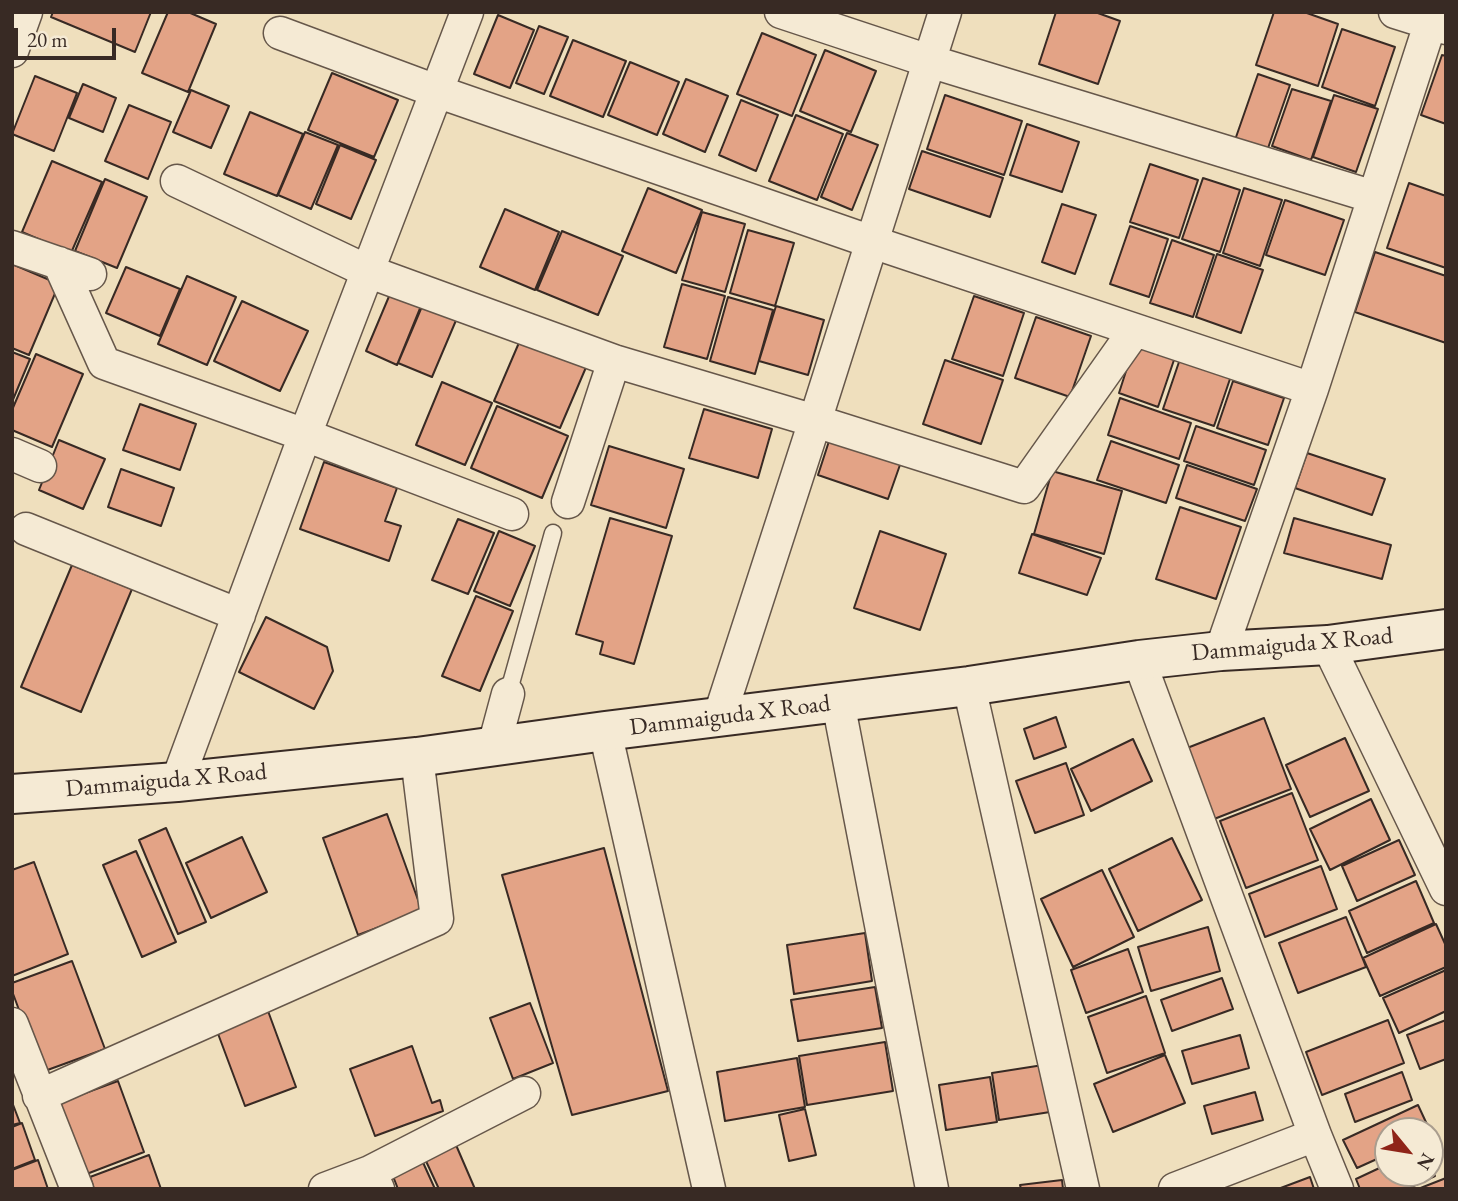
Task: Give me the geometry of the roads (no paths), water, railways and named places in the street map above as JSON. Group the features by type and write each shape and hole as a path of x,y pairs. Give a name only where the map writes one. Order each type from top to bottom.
{"street":[{"path":"12,51 26,12"},
{"path":"177,782 305,435 467,12"},
{"path":"781,12 929,61 1374,197"},
{"path":"719,718 945,12"},
{"path":"1221,650 1436,21 1395,12"},
{"path":"280,33 436,91 872,242 1312,389"},
{"path":"177,181 367,271 614,361 1024,487 1135,330"},
{"path":"12,247 90,274"},
{"path":"60,263 104,363 305,435 512,514"},
{"path":"568,502 614,361"},
{"path":"26,529 239,614"},
{"name":"Dammaiguda X Road","path":"12,794 177,782 417,757 969,686 1139,660 1221,650 1328,645 1446,629"},
{"path":"1328,645 1446,889"},
{"path":"1139,660 1337,1189"},
{"path":"969,686 1083,1189"},
{"path":"494,747 508,694"},
{"path":"838,702 932,1189"},
{"path":"605,731 709,1189"},
{"path":"40,1096 437,919 417,757"},
{"path":"12,1024 77,1189"},
{"path":"325,1189 374,1181 524,1093"},
{"path":"1175,1189 1315,1135"}],"lane":[{"path":"508,694 553,533"}]}
